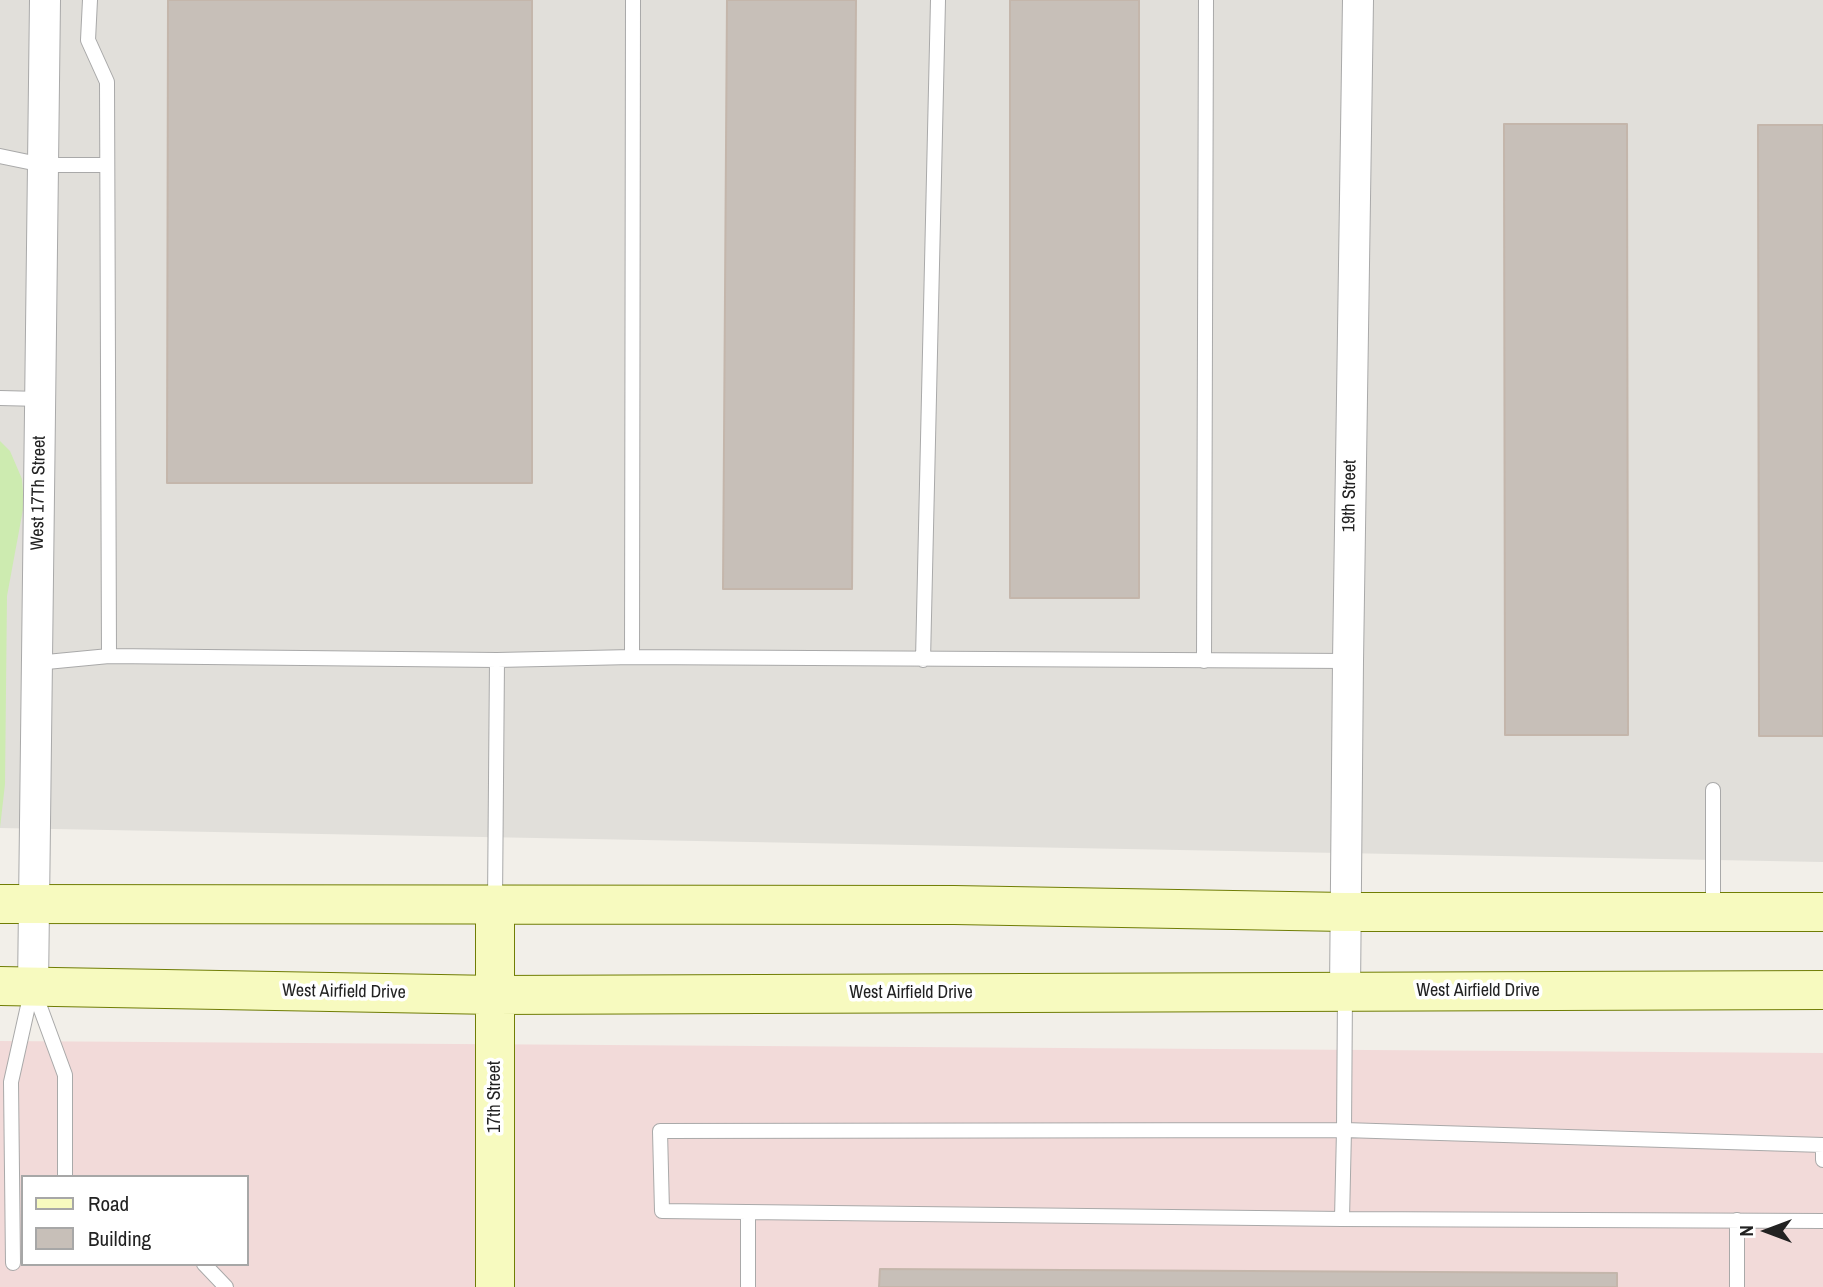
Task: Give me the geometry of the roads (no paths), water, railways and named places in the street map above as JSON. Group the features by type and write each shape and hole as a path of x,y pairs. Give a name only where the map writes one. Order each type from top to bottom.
{"street":[{"name":"West 17Th Street","path":"16,986 17,904 36,663 45,0"},
{"name":"19th Street","path":"1345,991 1358,0"},
{"path":"17,904 954,905 1345,912 1823,912"},
{"name":"17th Street","path":"495,906 495,1287"},
{"name":"West Airfield Drive","path":"16,986 495,995 1823,990"}],"lane":[{"path":"90,0 88,40 107,82 108,656"},
{"path":"632,657 633,0"},
{"path":"923,660 937,0"},
{"path":"1204,661 1206,0"},
{"path":"0,156 43,165 107,165"},
{"path":"0,398 41,398"},
{"path":"36,663 108,656 497,660 632,657 1348,661"},
{"path":"495,906 497,660"},
{"path":"1713,790 1713,912"},
{"path":"16,986 65,1075 65,1175"},
{"path":"12,1264 11,1082 16,986"},
{"path":"1342,1219 1345,991"},
{"path":"1823,1160 1823,1145 1344,1130 660,1131 662,1211 1342,1219 1823,1221"},
{"path":"748,1212 748,1287"},
{"path":"1737,1220 1737,1287"},
{"path":"206,1266 226,1287"}]}
